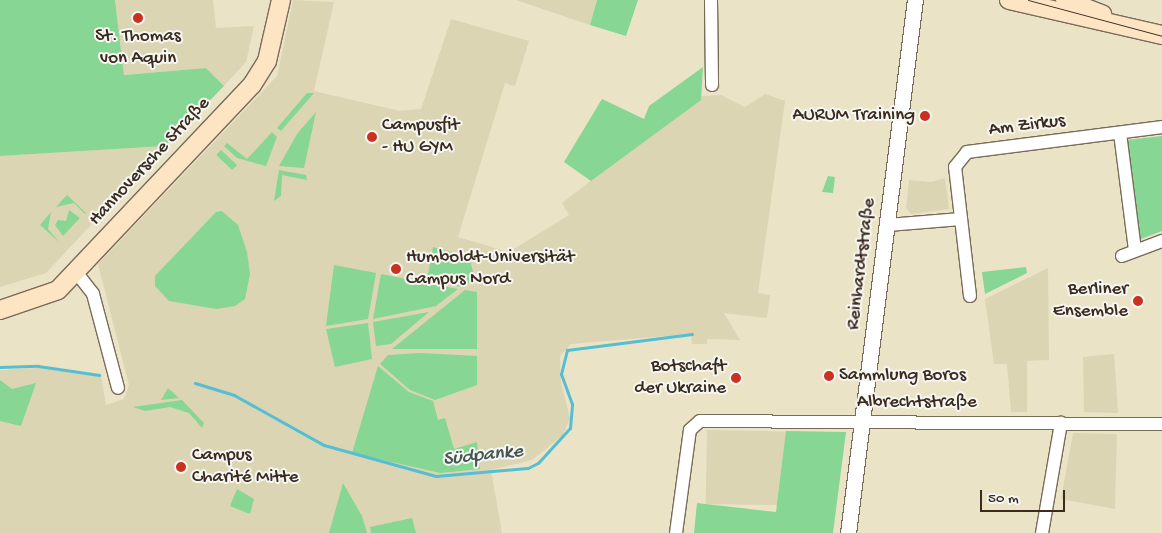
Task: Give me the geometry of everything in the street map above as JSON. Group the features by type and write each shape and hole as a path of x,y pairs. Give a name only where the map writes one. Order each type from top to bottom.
{"main road":[{"name":"Hannoversche Straße","path":"0,310 58,290 252,85 267,61 281,0"},
{"path":"1009,0 1162,35"},
{"path":"1065,0 1162,35"}],"street":[{"path":"711,0 712,84"},
{"name":"Reinhardtstraße","path":"848,533 915,0"},
{"name":"Am Zirkus","path":"970,296 955,167 967,152 1162,127"},
{"path":"1114,133 1135,250"},
{"path":"888,225 961,219"},
{"path":"1122,256 1162,241"},
{"path":"76,272 93,294 118,388"},
{"name":"Albrechtstraße","path":"676,533 690,430 700,420 1162,424"},
{"path":"1042,533 1061,422"}],"shaded area":[{"path":"115,0 213,0 216,28 254,26 246,62 224,86 206,68 124,75"},
{"name":"Humboldt-Universität Campus Nord","path":"293,0 334,2 314,91 400,111 421,109 451,19 529,41 515,86 505,83 458,237 509,252 569,215 562,203 701,96 721,95 745,107 765,94 785,101 758,293 770,295 767,318 724,313 740,340 707,339 707,344 692,344 691,334 571,344 560,356 561,383 570,418 563,435 532,460 491,470 502,533 0,533 0,370 39,368 101,376 106,405 124,399 129,385 98,264 277,76"},
{"path":"516,0 597,0 590,25"},
{"path":"165,146 46,273 0,287 0,156"},
{"path":"945,178 949,209 911,214 906,208 909,180 931,182"},
{"path":"1048,268 1049,360 1027,361 1027,412 1011,412 1007,364 994,364 985,299"},
{"path":"1114,354 1118,413 1084,412 1083,357"},
{"path":"707,430 786,431 785,505 706,504"},
{"path":"1073,433 1117,434 1115,509 1061,499"}],"green space":[{"path":"0,0 115,0 124,75 206,68 224,86 165,146 0,156"},
{"path":"597,0 638,0 626,36 590,25"},
{"path":"703,67 701,100 591,181 564,162 602,99 644,119 649,106"},
{"path":"307,93 314,93 281,131 277,128"},
{"path":"316,112 304,168 279,166 297,134"},
{"path":"272,132 277,137 266,166 237,158 224,146 227,143 247,159"},
{"path":"1162,136 1162,231 1138,240 1126,140"},
{"path":"221,150 237,165 232,170 216,155"},
{"path":"279,170 306,175 307,180 282,175 281,196 274,201"},
{"path":"828,176 835,177 833,193 822,192"},
{"path":"67,195 85,214 74,203 56,207"},
{"path":"69,210 80,218 63,236 55,225 58,220 66,221"},
{"path":"222,211 238,225 247,252 250,274 245,299 235,306 216,309 169,301 155,286 155,276 216,212"},
{"path":"51,212 48,229 59,242 40,225"},
{"path":"433,247 469,257 475,279 462,287 427,280"},
{"path":"334,265 376,273 368,319 326,326"},
{"path":"1026,267 1027,273 985,294 982,272"},
{"path":"381,274 458,289 436,306 373,319"},
{"path":"465,290 477,292 477,349 392,349"},
{"path":"429,312 391,344 376,346 373,322"},
{"path":"368,323 372,359 335,367 326,329"},
{"path":"420,353 477,356 477,385 435,400 410,390 380,364 388,355"},
{"path":"378,366 409,392 433,401 438,420 445,418 454,449 477,442 480,469 440,473 352,453"},
{"path":"0,380 12,389 36,383 21,426 0,421"},
{"path":"168,388 179,398 161,400"},
{"path":"182,400 204,423 202,428 189,413 170,407 145,411 133,407"},
{"path":"786,431 846,432 833,533 694,533 697,503 776,512"},
{"path":"343,483 362,516 367,533 329,533"},
{"path":"237,489 254,499 250,514 230,506"},
{"path":"412,518 416,533 371,533 370,527"}],"waterway":[{"name":"Südpanke","path":"195,383 234,395 324,445 436,476 528,468 538,463 570,428 572,404 561,374 567,350 692,334"},
{"name":"Südpanke","path":"0,367 38,366 99,375"}],"tram line":[{"path":"1028,0 1162,36"}],"place":[{"name":"St. Thomas von Aquin","path":"138,18"},
{"name":"AURUM Training","path":"925,116"},
{"name":"Campusfit - HU GYM","path":"372,137"},
{"name":"Humboldt-Universität Campus Nord","path":"396,269"},
{"name":"Berliner Ensemble","path":"1138,301"},
{"name":"Sammlung Boros","path":"829,376"},
{"name":"Botschaft der Ukraine","path":"736,378"},
{"name":"Campus Charité Mitte","path":"181,467"}]}
